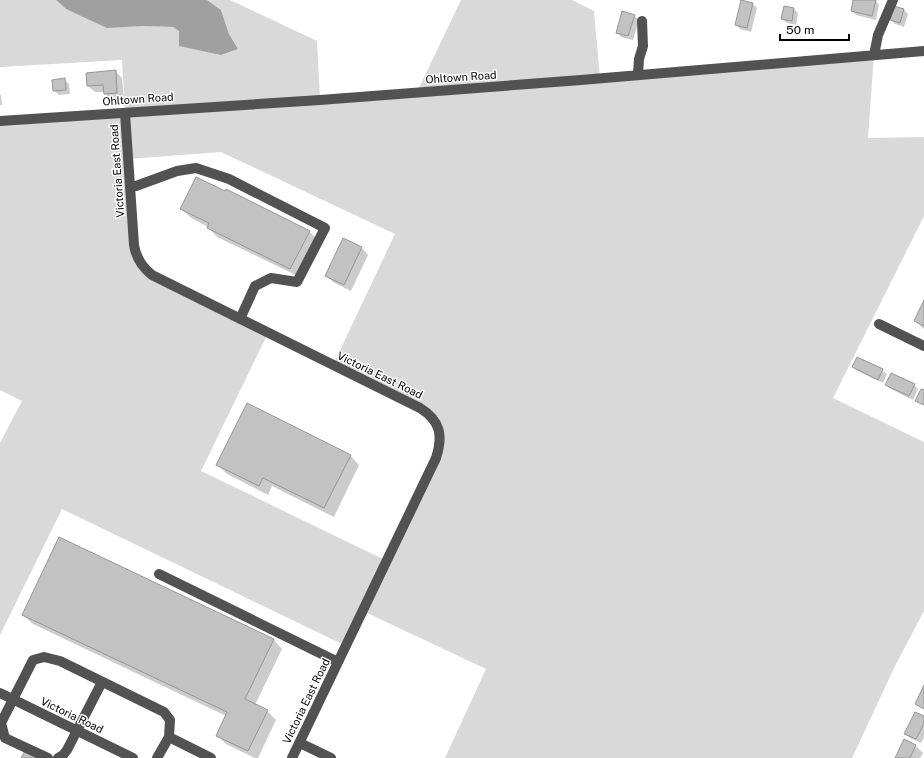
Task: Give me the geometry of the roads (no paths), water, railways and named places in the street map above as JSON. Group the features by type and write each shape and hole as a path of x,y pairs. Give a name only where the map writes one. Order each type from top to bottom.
{"street":[{"path":"874,55 878,35 893,0"},
{"path":"638,74 639,59 643,46 642,21"},
{"name":"Ohltown Road","path":"0,121 327,99 924,51"},
{"name":"Victoria East Road","path":"125,113 135,252 145,269 152,275 420,408 432,417 440,432 441,440 436,458 292,758"},
{"path":"130,187 177,171 196,168 229,179 325,228 297,282 271,278 254,286 240,319"},
{"path":"879,324 924,346"},
{"path":"159,574 338,662"},
{"path":"48,758 5,738 1,723 33,660 44,657 60,661 164,712 170,720 169,736 157,758"},
{"path":"58,758 67,750 102,682"},
{"name":"Victoria Road","path":"0,693 77,731 116,754 133,758"},
{"path":"169,736 211,758"},
{"path":"300,743 331,758"}]}
